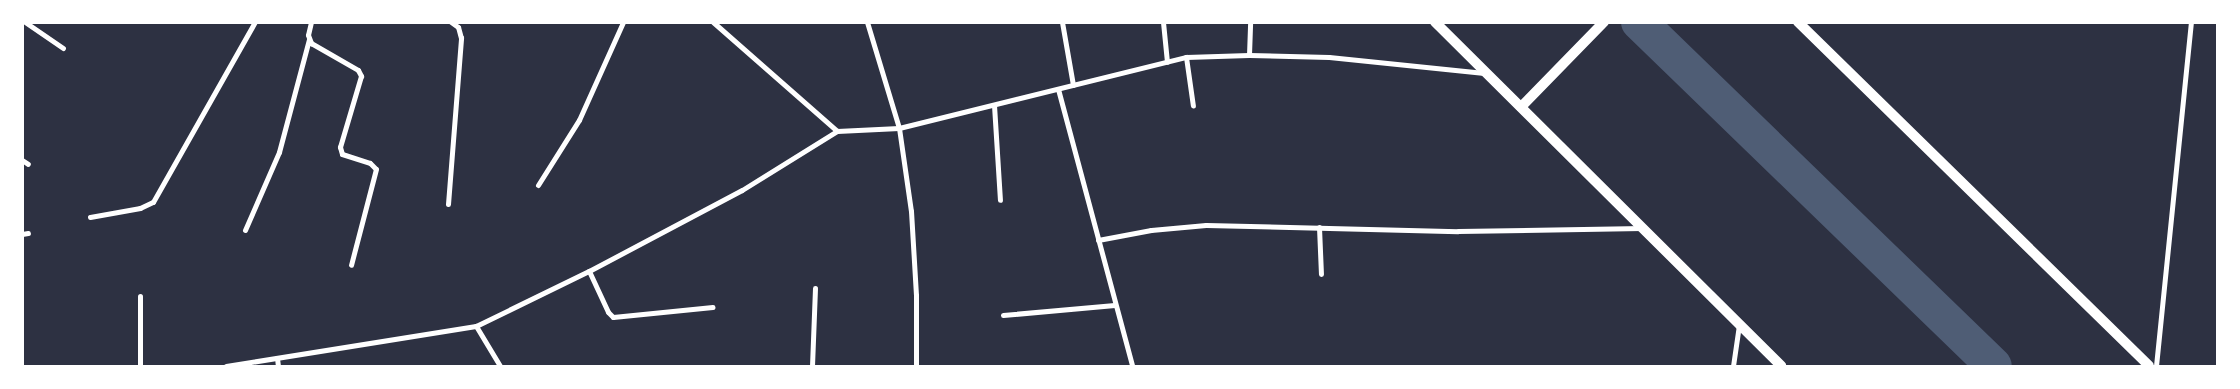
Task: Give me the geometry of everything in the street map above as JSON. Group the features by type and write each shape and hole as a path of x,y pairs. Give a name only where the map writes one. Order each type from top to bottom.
{"main road":[{"path":"1435,22 1781,366"},
{"path":"1521,107 1604,22"},
{"path":"1798,22 2149,366"}],"street":[{"path":"24,22 63,48"},
{"path":"90,217 140,208 153,202 255,22"},
{"path":"246,230 279,152 311,22"},
{"path":"448,204 461,38 458,27 450,22"},
{"path":"538,185 579,120 623,22"},
{"path":"713,22 837,131"},
{"path":"867,22 899,128 911,211 916,295 916,366"},
{"path":"1062,22 1073,85"},
{"path":"1164,22 1167,62"},
{"path":"1249,55 1250,22"},
{"path":"2156,366 2191,22"},
{"path":"308,39 358,70 361,76 340,146 342,154 370,162 376,169 351,264"},
{"path":"226,366 476,326 589,271 742,190 837,131 899,128 1186,57 1249,55 1339,58 1487,74"},
{"path":"1186,57 1193,106"},
{"path":"1058,89 1132,366"},
{"path":"994,105 1000,200"},
{"path":"22,160 28,164"},
{"path":"1098,240 1151,230 1206,225 1458,231 1642,228"},
{"path":"1319,227 1321,274"},
{"path":"589,271 608,312 613,317 713,307"},
{"path":"812,366 814,288"},
{"path":"140,296 140,366"},
{"path":"1004,316 1115,305"},
{"path":"1733,366 1739,324"},
{"path":"476,326 500,366"},
{"path":"277,358 278,366"}],"waterway":[{"path":"1639,22 1994,366"}]}
